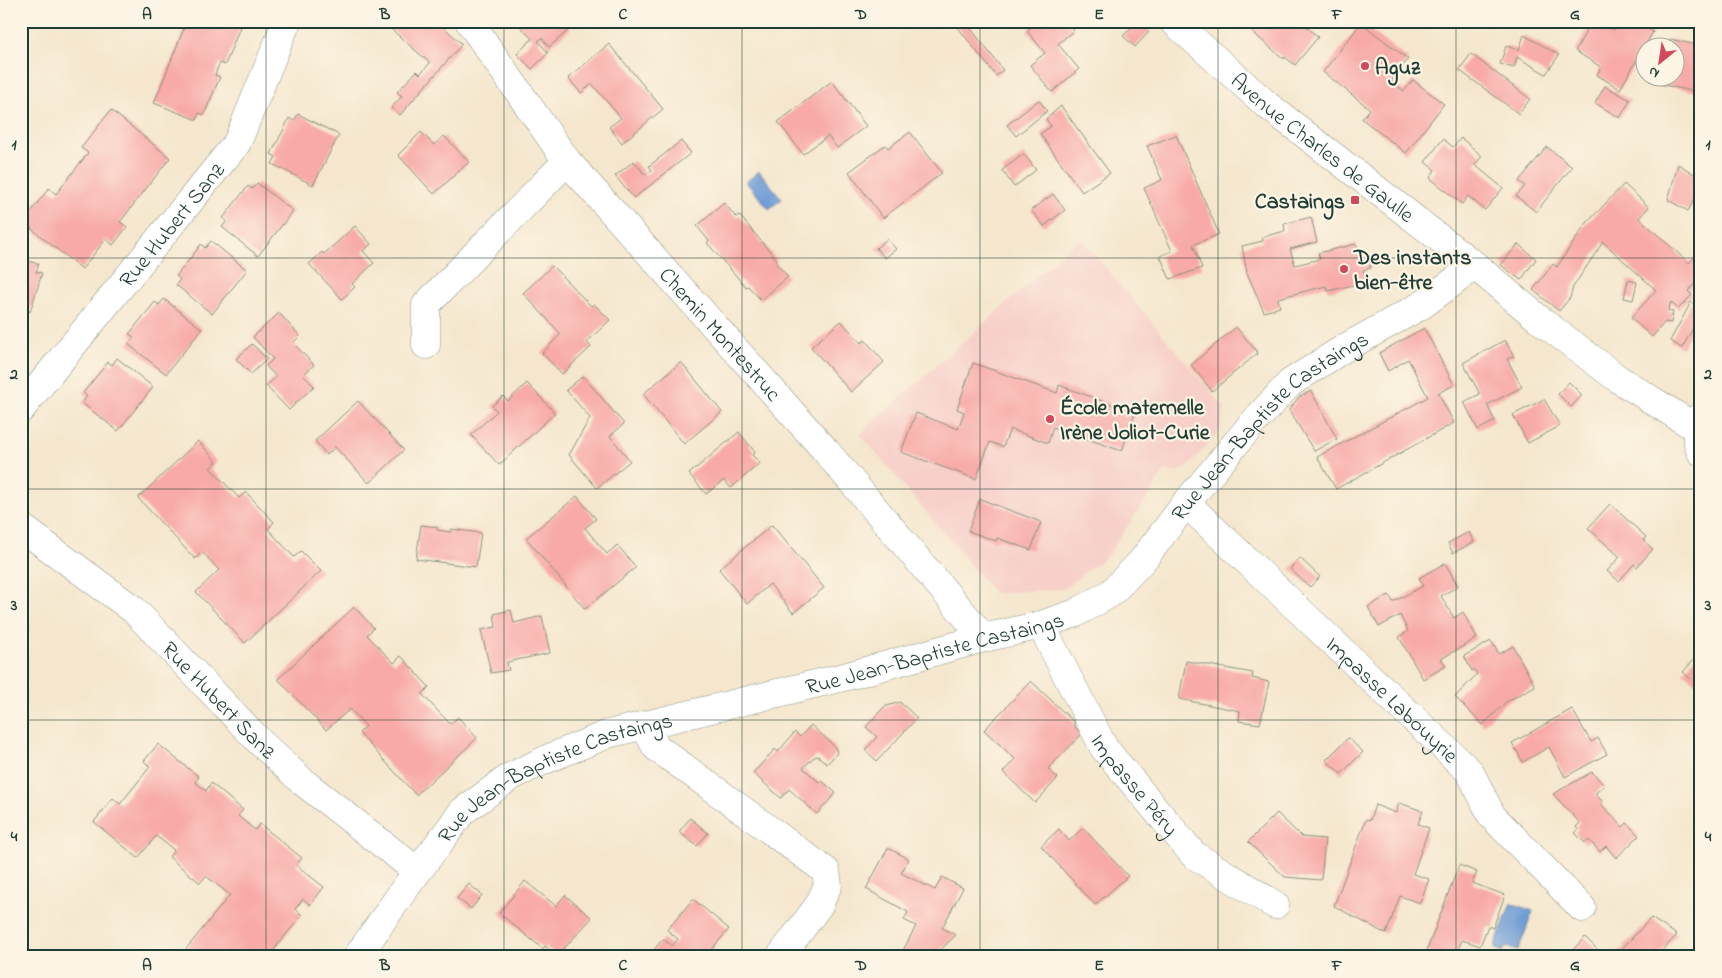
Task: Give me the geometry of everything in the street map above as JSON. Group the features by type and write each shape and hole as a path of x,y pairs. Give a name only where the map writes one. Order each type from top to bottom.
{"street":[{"name":"Rue Hubert Sanz","path":"21,409 237,143 287,21"},
{"name":"Chemin Montestruc","path":"469,21 567,161 826,451 984,638"},
{"name":"Avenue Charles de Gaulle","path":"1173,21 1267,105 1473,264 1539,319 1617,378 1699,432"},
{"path":"426,345 426,305 567,161"},
{"name":"Rue Jean-Baptiste Castaings","path":"357,957 463,811 510,778 547,759 608,734 1041,625 1076,613 1111,593 1142,561 1186,503 1253,422 1290,383 1343,349 1422,305 1460,277 1473,264"},
{"name":"Impasse Labouyrie","path":"1186,503 1470,772 1492,816 1582,908"},
{"name":"Rue Hubert Sanz","path":"21,527 134,610 274,755 303,782 418,871"},
{"name":"Impasse Péry","path":"1041,625 1104,748 1194,855 1275,905"},
{"path":"644,725 656,747 826,870 828,885 819,906 780,957"}],"shaded area":[{"name":"École maternelle Irène Joliot-Curie","path":"1080,238 1225,408 1220,430 1187,468 1176,472 1165,470 1107,556 1063,589 994,593 860,434"}],"water":[{"path":"759,171 782,199 769,209 746,182"},
{"path":"1511,903 1533,911 1518,951 1506,947 1503,952 1494,948"}],"building":[{"path":"187,21 237,21 235,25 240,27 225,65 220,63 217,69 215,75 220,77 204,115 199,113 197,120 154,103"},
{"path":"386,21 437,21 462,44 400,115 391,108 402,96 397,92 417,71 420,74 430,63 384,23"},
{"path":"523,21 564,21 570,29 549,47 542,38 538,41 548,53 532,69 517,54 532,39 519,25"},
{"path":"953,21 965,21 1003,70 996,76"},
{"path":"1026,21 1066,21 1074,30 1058,44 1079,69 1052,92 1030,65 1045,53 1027,31 1031,27"},
{"path":"1137,21 1149,32 1135,47 1123,36"},
{"path":"1243,21 1300,21 1318,37 1295,65 1285,57 1284,59 1252,32 1254,30"},
{"path":"1592,21 1599,21 1614,30 1618,21 1626,21 1634,26 1636,22 1653,32 1650,38 1634,38 1634,65 1620,89 1597,75 1601,67 1575,51"},
{"path":"1361,23 1408,59 1391,81 1404,91 1413,80 1444,104 1406,153 1362,119 1370,109 1323,72"},
{"path":"1524,35 1559,55 1546,74 1517,57 1514,68 1500,64 1506,46 1519,50"},
{"path":"1684,42 1701,46 1701,75 1697,92 1678,88 1684,88"},
{"path":"609,44 663,109 622,143 609,127 621,118 592,84 581,93 568,78"},
{"path":"1471,54 1530,99 1519,114 1459,70"},
{"path":"832,81 866,126 837,148 828,136 803,154 778,122"},
{"path":"1605,86 1630,100 1620,118 1595,103"},
{"path":"1039,100 1047,111 1016,136 1007,125"},
{"path":"1061,106 1110,173 1082,192 1040,134 1051,126 1046,119"},
{"path":"111,110 170,158 120,222 127,227 113,245 106,239 82,269 23,222 49,188 56,194 88,153 81,148"},
{"path":"298,114 339,135 313,185 272,164 276,157 271,154 289,118 294,121"},
{"path":"421,132 434,145 444,136 469,162 434,194 398,155"},
{"path":"910,132 942,173 883,218 849,172 885,145 888,148"},
{"path":"1176,135 1219,234 1193,245 1202,268 1170,279 1160,256 1172,251 1144,188 1162,180 1147,146"},
{"path":"1461,138 1482,156 1475,165 1503,188 1485,210 1468,196 1462,204 1430,178 1435,170 1425,162 1443,139 1453,147"},
{"path":"681,141 691,153 634,198 615,176 634,161 645,175 652,170 649,166"},
{"path":"1547,147 1572,167 1536,212 1516,196 1525,186 1519,181"},
{"path":"1024,154 1036,170 1014,187 1002,170"},
{"path":"1678,164 1701,178 1701,188 1688,211 1668,200"},
{"path":"257,183 293,211 258,256 222,227 227,221 223,218 244,191 248,186 252,189"},
{"path":"1624,184 1649,207 1639,218 1689,263 1697,255 1701,258 1701,277 1688,291 1692,295 1678,309 1671,302 1668,311 1673,312 1671,323 1665,322 1652,337 1631,318 1656,290 1603,242 1573,287 1570,298 1559,311 1533,290 1553,264 1557,267 1585,225"},
{"path":"1053,194 1065,210 1044,226 1031,210"},
{"path":"724,203 736,217 739,215 777,260 775,262 788,277 761,300 748,286 746,287 707,243 709,241 697,226"},
{"path":"1311,217 1317,242 1290,249 1295,265 1320,259 1318,253 1356,244 1360,255 1367,253 1371,268 1363,270 1366,282 1328,291 1326,286 1278,298 1280,307 1264,312 1247,273 1242,246 1263,241 1262,237 1285,231 1284,224"},
{"path":"355,226 371,244 363,251 374,263 352,284 355,287 342,299 309,264 322,252 324,254"},
{"path":"887,239 896,249 885,258 876,248"},
{"path":"211,241 247,270 212,314 176,285 180,279 176,276 201,244 205,248"},
{"path":"1518,244 1536,259 1521,280 1501,265"},
{"path":"21,259 39,264 36,272 42,273 30,312 26,310 23,318 21,317"},
{"path":"552,266 591,306 594,304 610,320 587,342 591,347 562,374 542,353 561,334 523,293"},
{"path":"1628,280 1637,282 1633,300 1624,298"},
{"path":"164,299 202,329 166,374 128,344 134,337 129,334 155,302 159,305"},
{"path":"1691,302 1701,307 1701,314 1682,348 1670,341"},
{"path":"279,313 300,336 293,343 314,365 303,375 314,386 289,410 266,386 276,377 266,366 273,359 253,337"},
{"path":"841,321 861,343 865,340 884,362 851,392 811,347"},
{"path":"1236,327 1258,353 1212,391 1191,365"},
{"path":"1424,328 1454,385 1438,393 1454,423 1336,489 1317,457 1428,397 1408,359 1388,371 1379,353"},
{"path":"1505,340 1514,356 1507,359 1522,387 1487,405 1495,421 1478,430 1464,402 1480,394 1463,363"},
{"path":"252,344 267,359 251,374 236,359"},
{"path":"117,358 153,387 118,431 82,403 87,396 83,393 108,362 112,365"},
{"path":"681,362 722,412 684,444 643,394"},
{"path":"973,363 1057,393 1059,385 1135,413 1122,451 1053,427 1048,443 1010,429 1003,447 990,442 976,479 901,452 916,413 958,429 964,412 957,409"},
{"path":"583,376 624,424 610,436 630,461 597,488 569,455 590,418 566,390"},
{"path":"1569,382 1582,395 1571,407 1558,394"},
{"path":"527,383 555,413 499,465 471,435 497,411 492,406 503,396 508,401"},
{"path":"1311,391 1337,439 1314,451 1289,410 1299,397"},
{"path":"1544,399 1560,426 1528,443 1513,415"},
{"path":"358,401 404,450 369,483 335,447 327,455 315,441"},
{"path":"739,432 755,452 752,455 760,463 731,488 724,480 706,494 689,474"},
{"path":"198,441 217,462 210,468 239,498 246,492 274,522 268,529 294,557 301,551 321,571 245,643 196,592 219,570 202,552 195,559 138,498"},
{"path":"577,496 596,519 585,528 607,554 617,545 636,567 585,609 526,538"},
{"path":"980,499 1041,522 1031,550 997,538 996,541 968,531"},
{"path":"1610,504 1646,537 1643,540 1653,549 1637,567 1634,564 1619,581 1607,571 1620,557 1588,528"},
{"path":"421,525 437,527 437,530 451,532 451,529 481,533 476,567 416,559"},
{"path":"772,525 824,588 793,613 770,584 747,604 719,569"},
{"path":"1469,532 1474,542 1453,553 1448,543"},
{"path":"1300,558 1320,577 1310,587 1290,569"},
{"path":"1445,563 1458,586 1441,596 1454,618 1463,612 1477,638 1441,659 1446,666 1423,679 1399,637 1408,631 1400,615 1379,627 1368,607 1389,595 1393,602 1423,586 1419,578"},
{"path":"354,607 374,628 367,635 394,663 401,656 429,687 422,694 450,724 458,717 477,738 416,795 359,733 366,726 350,709 326,730 278,679"},
{"path":"511,610 514,623 542,616 550,653 507,662 509,670 491,673 481,630 496,627 494,614"},
{"path":"1491,641 1499,654 1513,646 1535,686 1506,702 1483,725 1455,697 1477,674 1474,669 1472,671 1464,656"},
{"path":"1701,652 1701,688 1683,672"},
{"path":"1186,661 1253,673 1252,678 1269,682 1260,724 1239,721 1240,711 1179,699"},
{"path":"1031,681 1075,723 1073,725 1082,734 1048,769 1058,778 1035,803 1003,772 1015,759 984,730"},
{"path":"900,702 917,718 877,761 865,750 877,737 866,727 884,707"},
{"path":"1572,709 1591,742 1598,738 1607,754 1565,777 1549,747 1523,762 1512,743"},
{"path":"811,725 830,742 837,753 827,764 818,756 814,757 803,768 820,783 822,781 836,793 817,814 789,789 781,798 753,773 775,749 778,752 795,732 800,737"},
{"path":"1348,738 1363,752 1341,774 1326,760"},
{"path":"158,744 199,777 195,782 206,791 211,783 243,810 238,816 255,830 260,824 302,858 296,865 324,887 310,905 303,899 295,909 302,915 268,957 195,957 186,949 230,895 206,876 200,883 169,857 174,850 156,836 138,858 94,822 113,798 120,804 150,767 144,761"},
{"path":"1592,772 1604,785 1595,794 1603,802 1601,804 1623,827 1627,823 1639,836 1616,858 1606,846 1600,852 1589,840 1585,843 1575,833 1578,830 1576,827 1580,823 1553,794"},
{"path":"1399,803 1423,811 1418,824 1429,828 1413,874 1429,879 1420,903 1400,896 1386,934 1334,906 1366,819 1370,820 1375,805 1396,813"},
{"path":"1277,813 1302,837 1325,839 1321,880 1285,877 1248,842"},
{"path":"690,818 708,833 697,846 679,832"},
{"path":"1083,828 1128,876 1095,905 1041,846 1059,829 1069,841"},
{"path":"888,848 909,859 901,873 935,890 942,877 963,888 942,928 956,935 933,957 900,956 916,926 904,920 908,912 866,889"},
{"path":"1459,865 1477,872 1472,883 1505,895 1493,928 1488,926 1480,946 1462,940 1455,957 1445,957 1427,950"},
{"path":"525,881 556,906 565,895 592,918 557,956 545,946 543,949 499,913"},
{"path":"469,884 482,895 471,909 457,898"},
{"path":"693,899 729,929 705,957 653,957 650,954 663,939 672,946 678,939 667,930"},
{"path":"1651,918 1677,935 1656,957 1622,957 1620,955 1614,957"},
{"path":"1585,937 1605,957 1566,957"}],"place":[{"name":"Aguz","path":"1365,66"},
{"name":"Castaings","path":"1355,200"},
{"name":"Des instants bien-être","path":"1344,269"},
{"name":"École maternelle Irène Joliot-Curie","path":"1050,419"}]}
